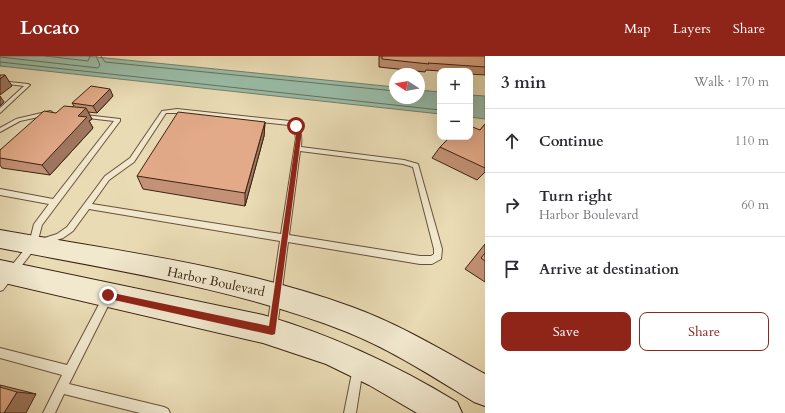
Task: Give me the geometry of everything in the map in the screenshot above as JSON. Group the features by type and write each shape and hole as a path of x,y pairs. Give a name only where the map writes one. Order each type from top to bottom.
{"street":[{"name":"Harbor Boulevard","path":"0,239 214,279 277,296 353,321 402,343 485,391"},
{"path":"4,277 108,295 272,331 300,339 378,372 446,413"}],"lane":[{"path":"0,82 28,85 0,111"},
{"path":"33,245 60,236 70,229 107,178 132,160 164,112 177,111 290,123 296,126 298,131 297,149 272,331"},
{"path":"0,130 18,120 55,113"},
{"path":"4,277 33,245 38,224 118,120 74,114"},
{"path":"87,206 420,260 432,260 438,256 438,249 416,166 404,162 297,149"},
{"path":"0,192 55,202"},
{"path":"49,413 108,295"},
{"path":"0,353 69,371"},
{"path":"350,413 359,364"},
{"path":"61,388 164,413"}],"water":[{"path":"0,56 86,56 389,86 389,104 425,104 425,91 437,92 437,114 0,66"},
{"path":"473,95 485,96 485,119 473,117"}],"building":[{"path":"382,56 485,56 485,67 428,63 429,64 382,59"},
{"path":"91,86 110,89 93,106 72,103"},
{"path":"64,106 86,108 78,116 87,117 42,165 0,158 0,150 44,111 56,113"},
{"path":"178,112 265,122 245,193 137,176"},
{"path":"485,124 485,168 440,147 447,140 473,140 473,127 480,130"},
{"path":"485,253 485,261 481,258"},
{"path":"0,387 17,392 4,413 0,413"}],"route":[{"path":"108,295 272,331 298,138 296,126"}]}
